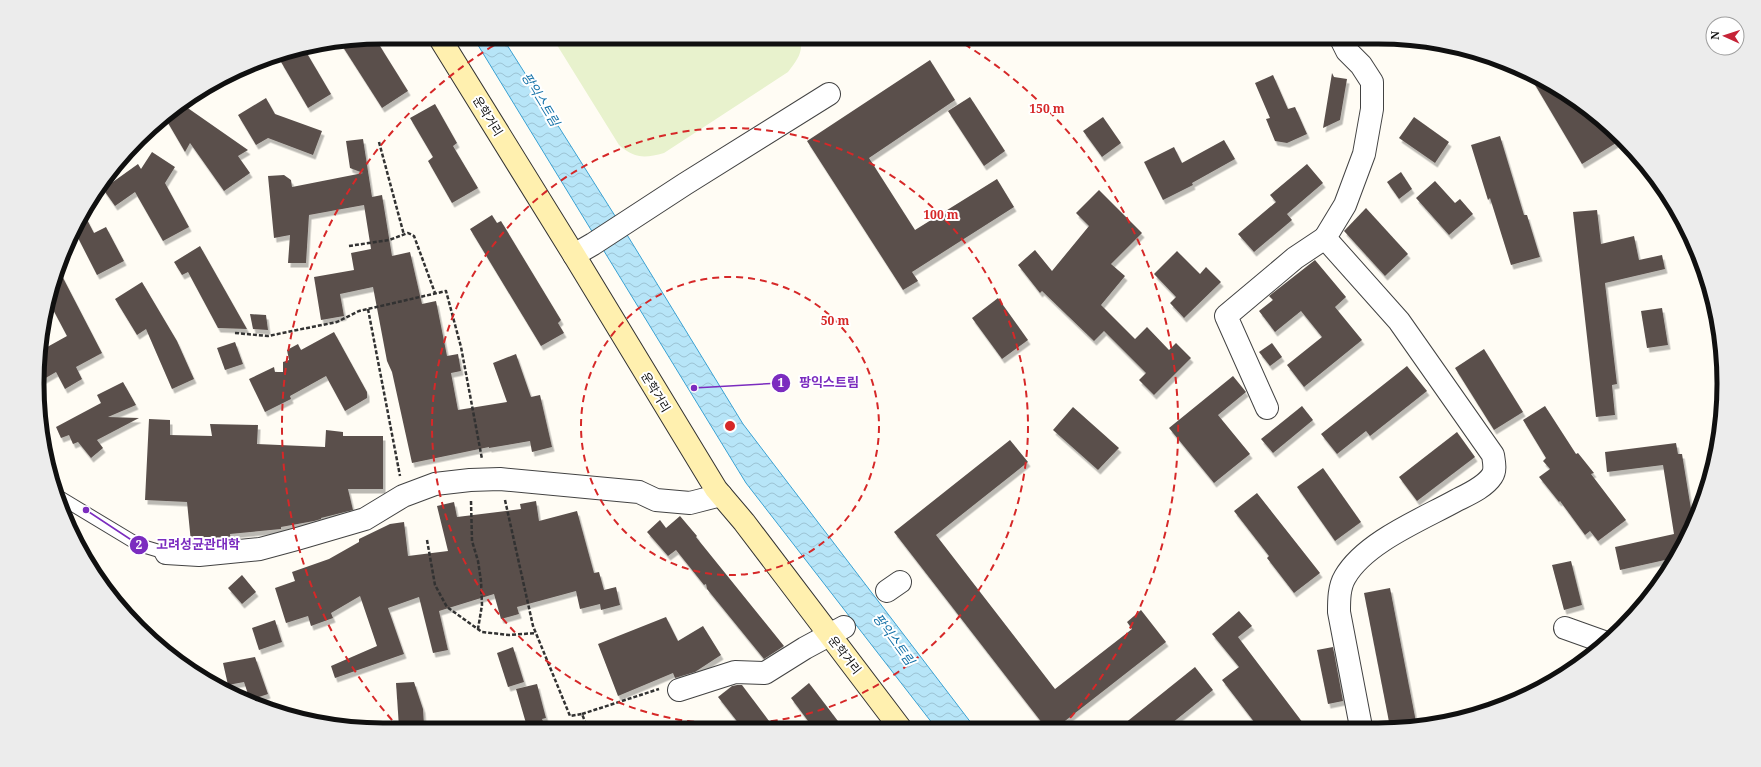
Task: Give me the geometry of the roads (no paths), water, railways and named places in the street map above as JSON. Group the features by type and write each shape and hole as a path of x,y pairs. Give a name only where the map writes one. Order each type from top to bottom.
{"main road":[{"name":"운학거리","path":"443,44 574,255 685,440 721,495 836,631 898,723"}],"street":[{"path":"1267,408 1226,316 1295,258 1325,238 1345,205 1364,154 1372,109 1372,82 1361,65 1347,51 1344,44"},
{"path":"574,255 594,244 685,184 829,94"},
{"path":"1325,238 1399,321 1493,455 1494,465 1493,474 1487,482 1387,538 1362,556 1345,577 1340,593 1338,612 1360,723"},
{"path":"166,553 199,555 260,549 365,519 403,496 435,484 486,479 639,492 656,500 690,503 721,495"},
{"path":"1565,628 1599,640"},
{"path":"679,690 735,672 765,673 804,648 836,631"}],"lane":[{"path":"65,500 140,545 166,553"}],"water":[{"path":"477,44 506,44 629,238 743,424 971,723 932,723 746,483"}],"place":[{"name":"팡익스트림","path":"694,388"},
{"name":"고려성균관대학","path":"86,510"}]}
